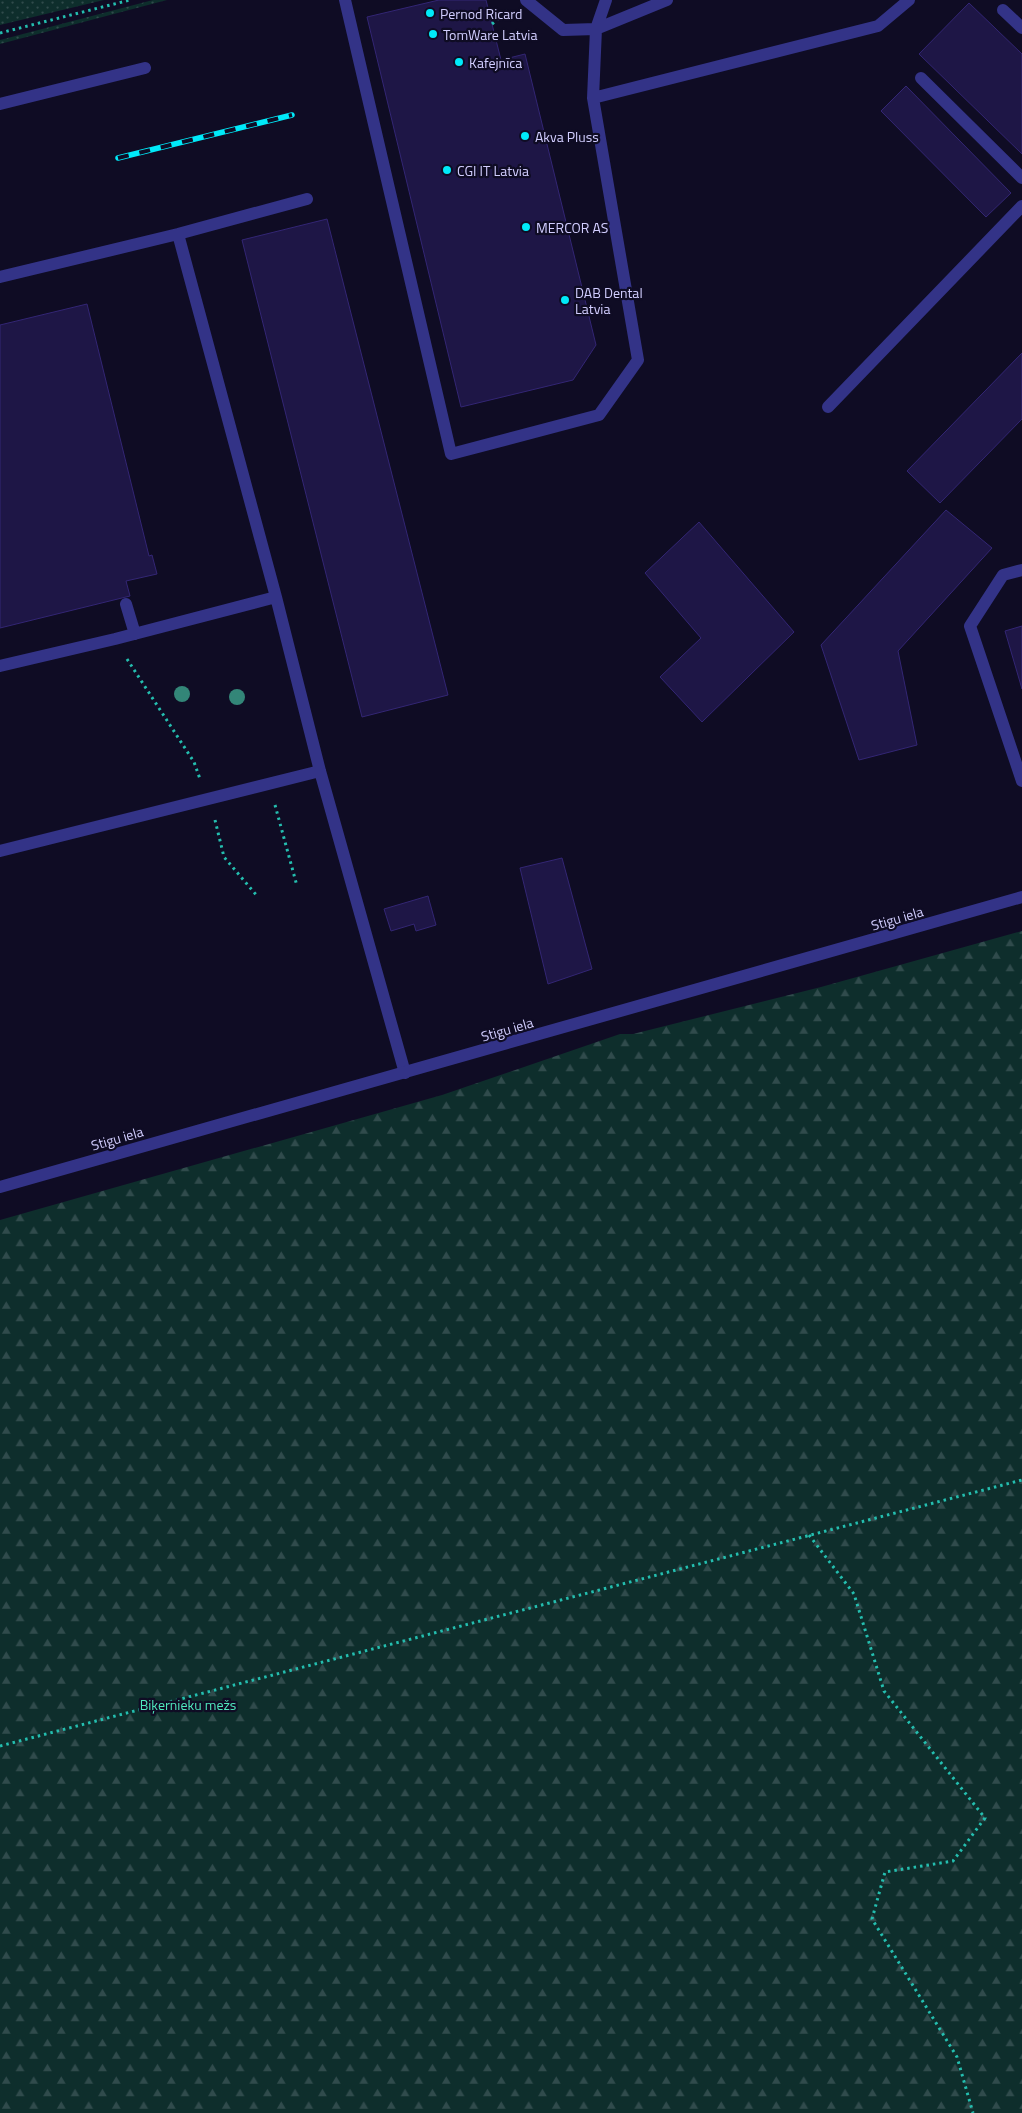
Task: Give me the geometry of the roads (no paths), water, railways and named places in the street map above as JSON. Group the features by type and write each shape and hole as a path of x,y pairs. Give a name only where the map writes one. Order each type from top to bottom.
{"street":[{"path":"345,0 451,454 599,415 638,360 593,98 596,29 606,0"},
{"path":"526,0 563,30 596,29 667,0"},
{"path":"593,98 878,26 909,0"},
{"path":"1004,10 1022,28"},
{"path":"0,104 145,68"},
{"path":"920,78 1022,178"},
{"path":"0,278 178,234 307,199"},
{"path":"828,407 1022,206"},
{"path":"178,234 276,597 320,771 405,1073"},
{"path":"1022,570 1004,575 970,626 1022,781"},
{"path":"0,666 115,639 276,597"},
{"path":"126,604 134,634"},
{"path":"0,851 320,771"},
{"name":"Stigu iela","path":"0,1187 1022,897"}],"railway":[{"path":"118,158 292,115"}],"place":[{"name":"Pernod Ricard","path":"430,13"},
{"name":"TomWare Latvia","path":"433,34"},
{"name":"Kafejnīca","path":"459,62"},
{"name":"Akva Pluss","path":"525,136"},
{"name":"CGI IT Latvia","path":"447,170"},
{"name":"MERCOR AS","path":"526,227"},
{"name":"DAB Dental Latvia","path":"565,300"}],"park label":[{"name":"Biķernieku mežs","path":"188,1704"}]}
